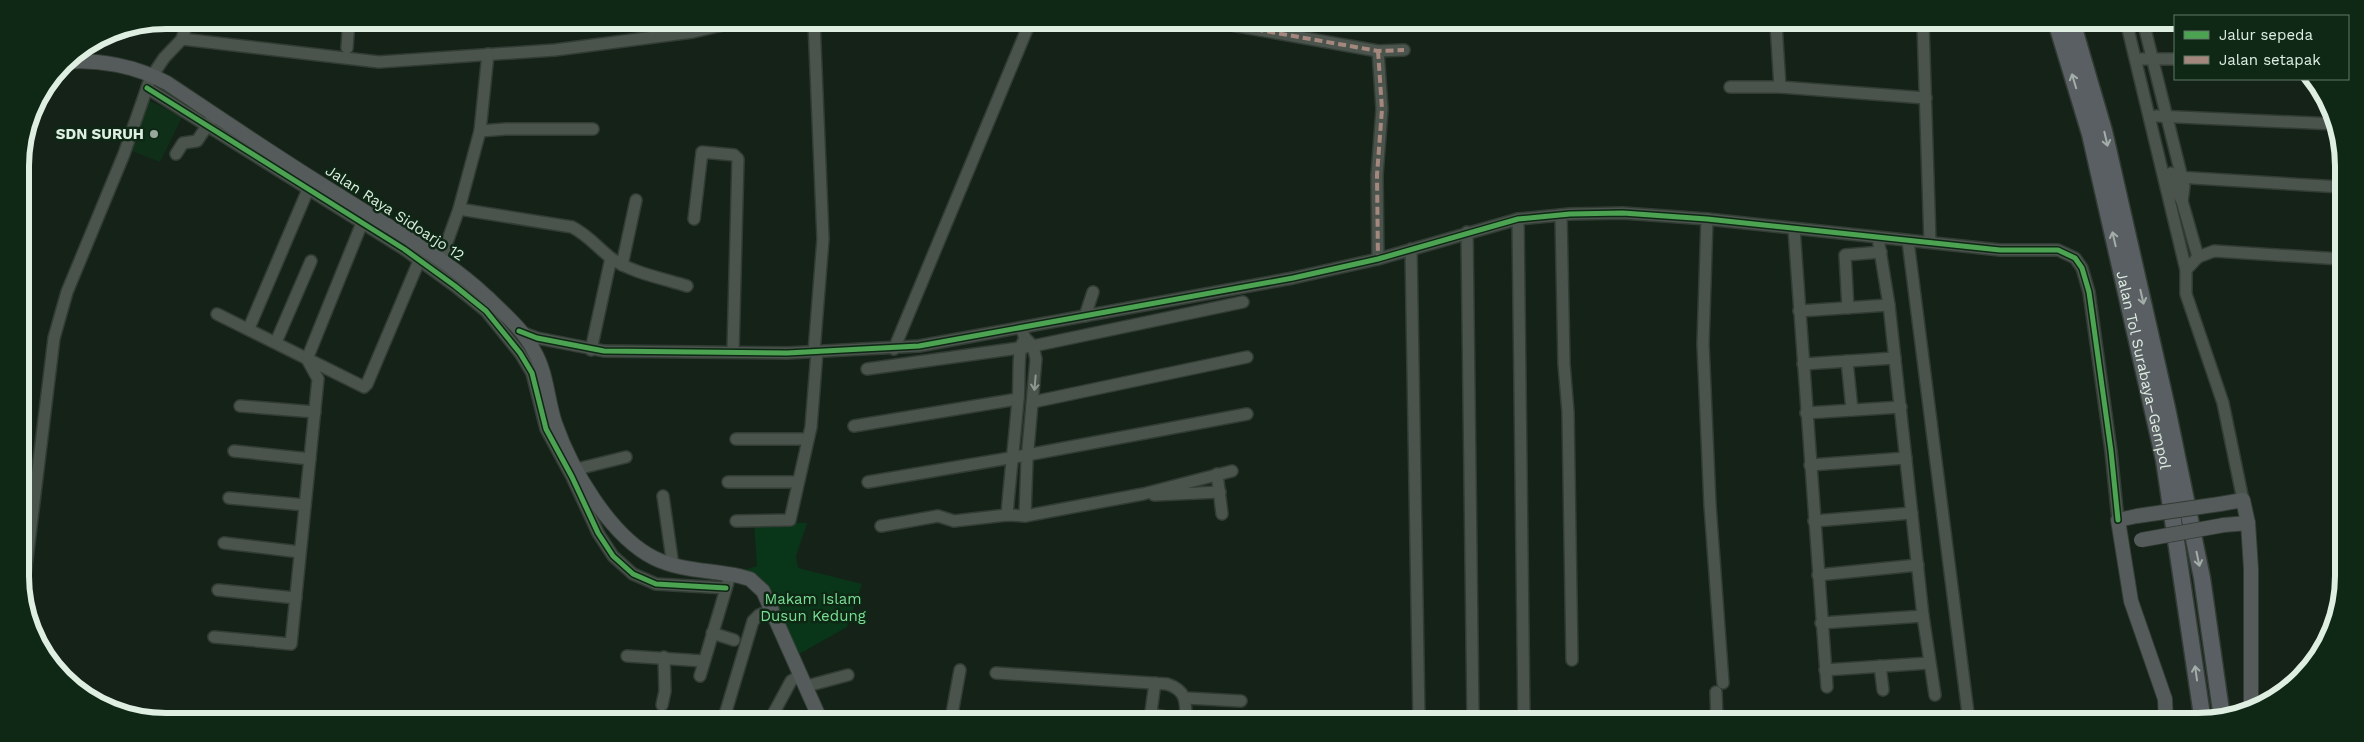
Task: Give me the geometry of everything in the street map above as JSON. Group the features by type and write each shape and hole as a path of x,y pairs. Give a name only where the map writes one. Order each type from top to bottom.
{"highway":[{"name":"Jalan Tol Surabaya–Gempol","path":"2058,29 2090,134 2164,460 2202,713"},
{"name":"Jalan Tol Surabaya–Gempol","path":"2074,29 2104,131 2167,408 2202,578 2221,711"}],"main road":[{"name":"Jalan Raya Sidoarjo 12","path":"77,62 97,62 149,81 310,185 422,254 441,259 486,297 530,343 541,365 544,400 577,470 605,517 616,531 627,541 653,558 673,566 728,582 750,579 757,584 798,680 817,713"},
{"path":"2167,713 2165,699 2131,601 2118,520 2243,500 2248,523 2251,570 2251,703"},
{"path":"2123,544 2224,525 2248,523"}],"street":[{"path":"29,543 54,338 60,314 67,292 124,154 149,81 182,39 185,29"},
{"path":"347,48 348,29"},
{"path":"182,39 379,62 555,50 706,29"},
{"path":"736,521 790,520 808,439 823,239 814,29"},
{"path":"894,349 1027,29"},
{"path":"1254,29 1378,51 1404,50"},
{"path":"1776,29 1780,87"},
{"path":"1923,29 1930,242"},
{"path":"2127,29 2186,270 2186,294 2223,403 2243,500"},
{"path":"2134,29 2147,59"},
{"path":"2144,29 2147,59 2177,177 2184,186 2182,201 2198,257"},
{"path":"1378,51 1382,109 1377,175 1378,260"},
{"path":"441,259 459,209 480,131 488,54"},
{"path":"2147,59 2174,59"},
{"path":"1730,87 1780,87 1926,98"},
{"path":"2161,116 2329,124"},
{"path":"176,154 183,143 197,141 211,121"},
{"path":"480,131 520,129 593,130"},
{"path":"694,219 702,152 737,157 733,352"},
{"path":"2177,177 2335,187"},
{"path":"249,328 310,185 362,223 422,254 497,324 532,373 544,400 546,429 572,477 598,533 620,564 644,580 656,584 728,582 700,676"},
{"path":"622,265 636,200"},
{"path":"459,209 572,227 584,233 611,258 622,265 687,286"},
{"path":"519,331 537,338 591,350 815,352 894,349 1024,340 1085,316 1293,278 1378,260 1467,232 1518,219 1561,215 1623,213 1707,219 2000,250 2058,250 2076,258 2082,268 2089,292 2096,330 2118,520"},
{"path":"1561,215 1564,364 1568,422 1572,660"},
{"path":"1518,219 1524,713"},
{"path":"1707,219 1703,344 1720,688 1718,713"},
{"path":"214,636 291,644 318,379 307,358 362,223"},
{"path":"1794,229 1821,624 1827,686"},
{"path":"1467,232 1473,713"},
{"path":"1878,238 1889,306 1923,616 1935,695"},
{"path":"1908,241 1968,713"},
{"path":"1410,249 1419,713"},
{"path":"2186,270 2198,257 2207,253 2224,251 2335,259"},
{"path":"1848,308 1845,255 1881,252"},
{"path":"217,314 249,328 361,387 366,386 422,254"},
{"path":"591,350 611,258"},
{"path":"276,342 311,261"},
{"path":"1085,316 1093,292"},
{"path":"867,369 1243,302"},
{"path":"1799,311 1889,306"},
{"path":"1007,514 1024,340"},
{"path":"1024,340 1036,365 1027,455 1025,516"},
{"path":"1033,402 1247,357"},
{"path":"1803,364 1895,358"},
{"path":"1847,361 1852,410"},
{"path":"854,426 1018,399"},
{"path":"240,406 315,412"},
{"path":"1806,413 1900,407"},
{"path":"868,482 1012,456 1027,455 1247,414"},
{"path":"736,439 808,439"},
{"path":"234,451 310,459"},
{"path":"577,470 626,457"},
{"path":"1810,465 1906,458"},
{"path":"881,526 938,516 951,521 1007,514 1025,516 1143,494 1232,471"},
{"path":"1217,474 1222,514"},
{"path":"728,482 798,482"},
{"path":"1143,494 1159,496 1220,492"},
{"path":"663,496 673,566"},
{"path":"229,498 305,505"},
{"path":"1814,521 1912,513"},
{"path":"224,543 300,552"},
{"path":"1818,575 1918,565"},
{"path":"218,590 296,598"},
{"path":"725,713 753,621 768,611"},
{"path":"1821,624 1923,616"},
{"path":"712,633 734,640"},
{"path":"627,656 704,661"},
{"path":"662,705 665,691 664,657"},
{"path":"1825,670 1929,663"},
{"path":"1880,666 1883,690"},
{"path":"952,713 960,670"},
{"path":"996,673 1155,683 1177,687 1186,698 1186,713"},
{"path":"775,713 798,680 848,675"},
{"path":"1151,713 1155,683"},
{"path":"1186,698 1241,702"}],"shaded area":[{"name":"SDN SURUH","path":"146,99 182,117 160,162 129,150"}],"green space":[{"name":"Makam Islam Dusun Kedung","path":"754,522 807,523 796,556 798,568 862,584 847,627 794,657 758,578 745,570 757,566"}],"marked path":[{"path":"1254,29 1378,51 1404,50"},
{"path":"1378,51 1382,109 1377,175 1378,259"}],"cycle path":[{"path":"147,88 404,249 486,311 520,353 532,373 546,429 572,477 598,533 613,556 633,574 656,584 726,588"},
{"path":"519,331 537,338 604,351 787,353 919,346 1293,278 1378,259 1518,219 1570,214 1623,213 1707,219 2000,250 2058,250 2075,258 2082,268 2089,292 2111,451 2118,520"}],"place":[{"name":"SDN SURUH","path":"154,134"}]}
